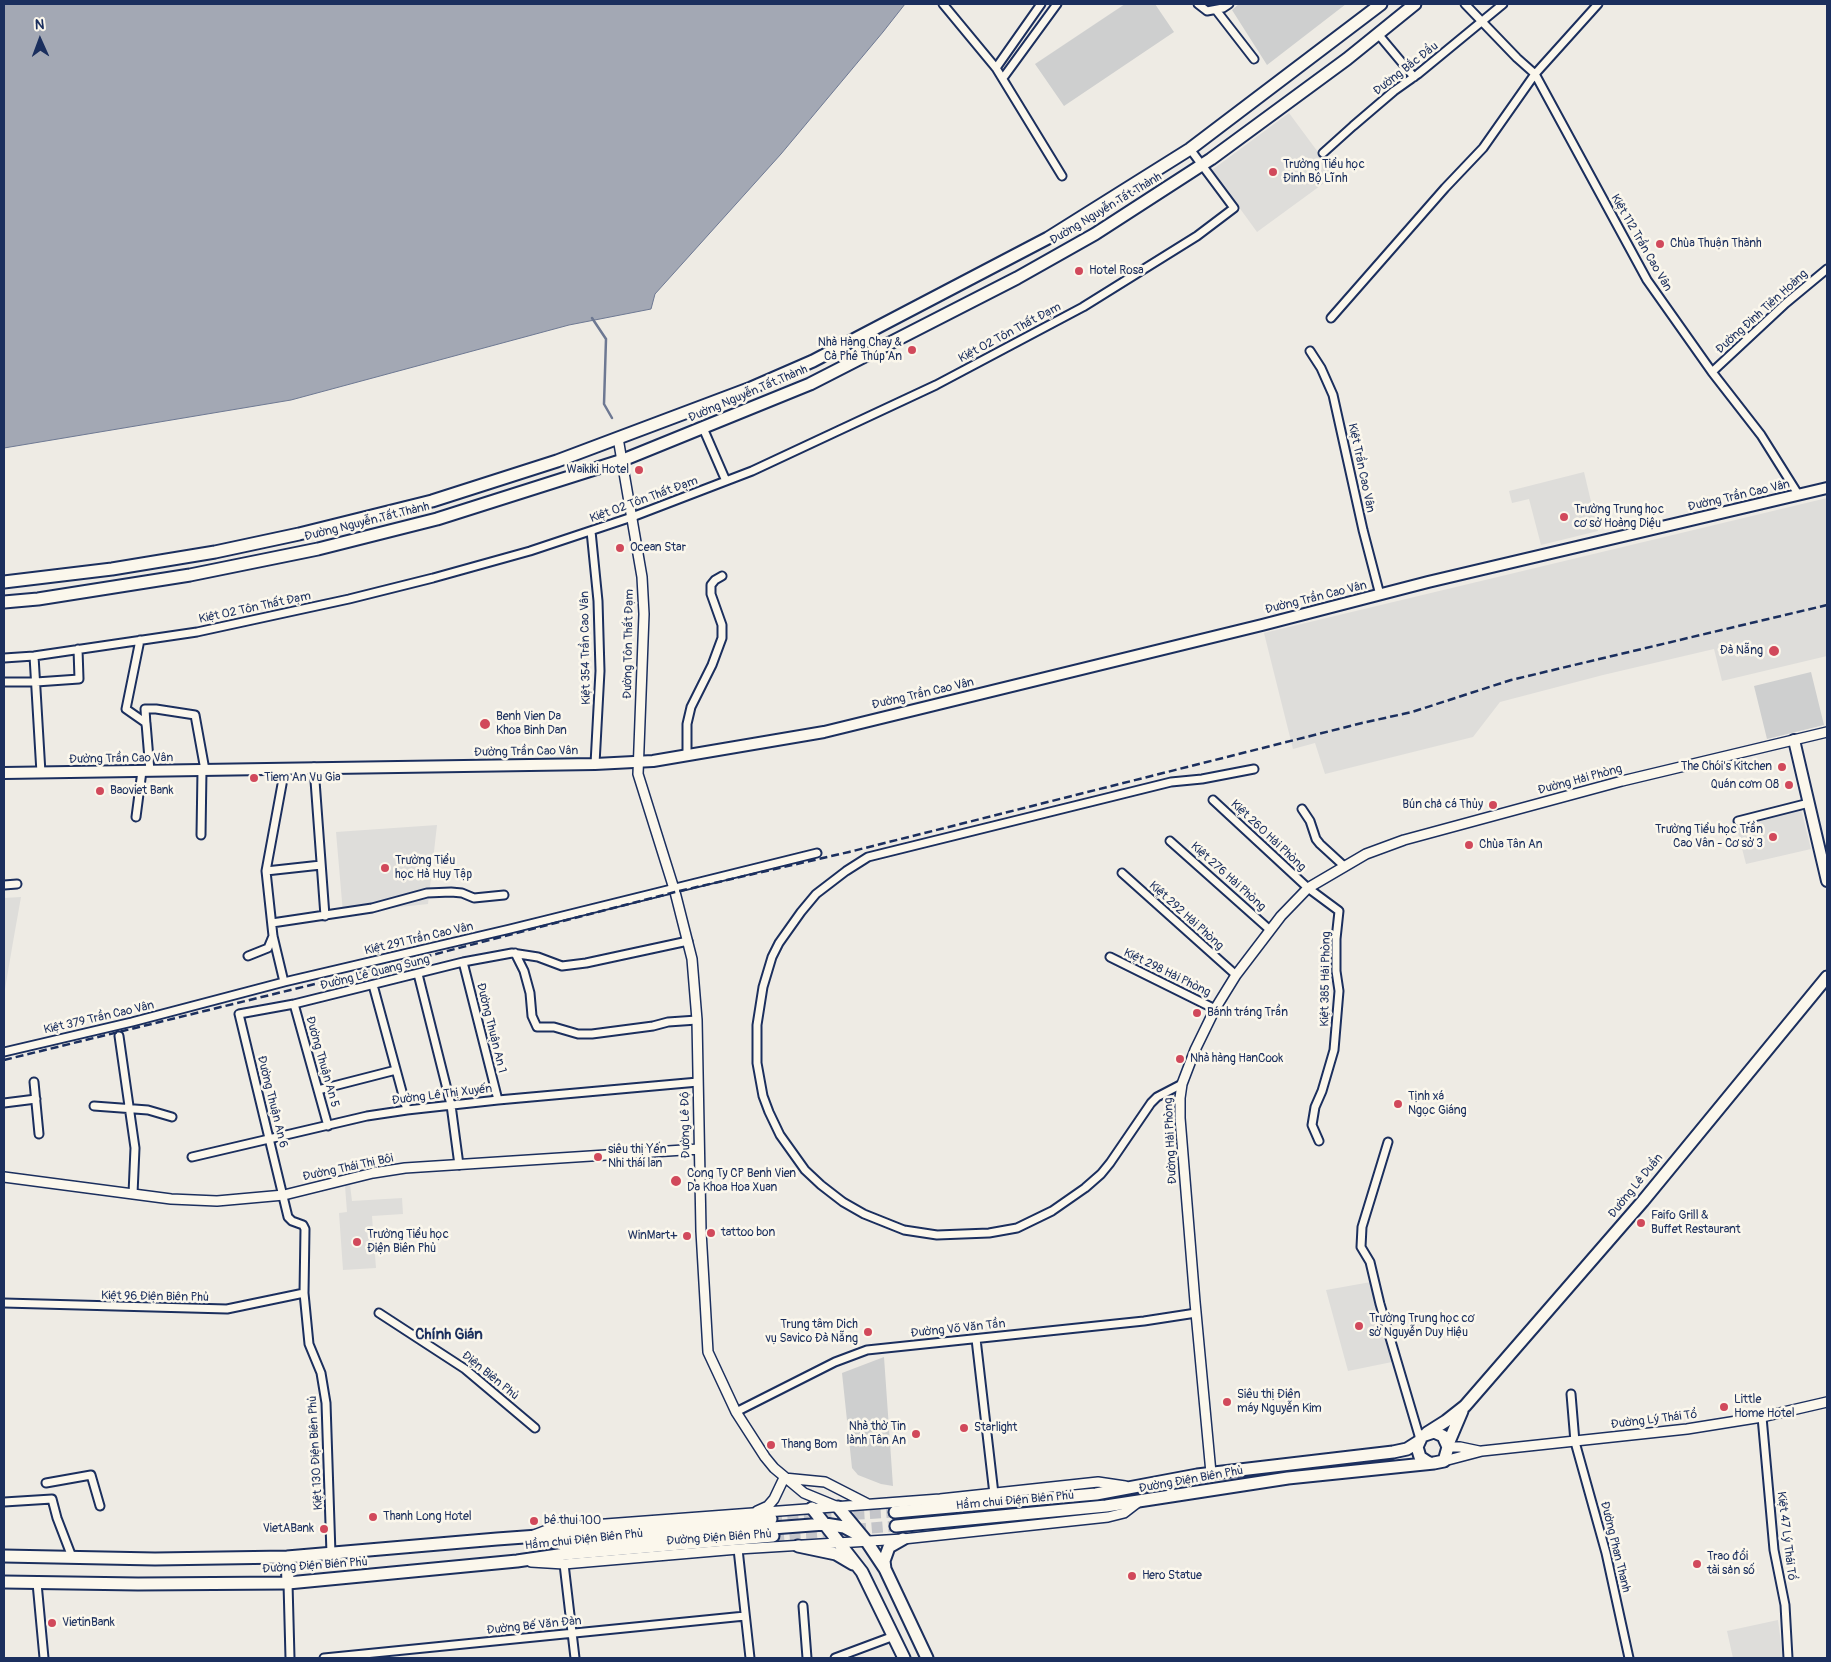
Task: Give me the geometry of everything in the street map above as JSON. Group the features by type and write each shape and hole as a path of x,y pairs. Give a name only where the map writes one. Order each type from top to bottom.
{"main road":[{"name":"Đường Nguyễn Tất Thành","path":"4,582 214,552 299,534 432,501 556,461 751,388 813,361 1048,238 1190,149 1381,4"},
{"name":"Đường Nguyễn Tất Thành","path":"4,602 38,599 190,575 303,552 437,519 623,460 810,384 1017,278 1083,241 1203,165 1378,34 1415,4"},
{"path":"925,302 936,319"},
{"name":"Đường Trần Cao Vân","path":"4,774 638,763 687,756 824,732 1380,595 1827,488"},
{"path":"299,534 303,552"},
{"path":"35,579 38,599"},
{"path":"1794,740 1827,881"},
{"name":"Đường Lê Duẩn","path":"1421,1439 1462,1409 1616,1233 1827,977"},
{"name":"Đường Lê Duẩn","path":"1448,1445 1462,1409"},
{"path":"1434,1432 1443,1436 1448,1445 1444,1461 1429,1463 1420,1457 1417,1447 1421,1439 1434,1432"},
{"name":"Đường Điện Biên Phủ","path":"1129,1487 1211,1473 1385,1453 1407,1449 1421,1439"},
{"name":"Đường Điện Biên Phủ","path":"1136,1503 1288,1478 1429,1463"},
{"name":"Hầm chui Điện Biên Phủ","path":"895,1512 1096,1494 1129,1487"},
{"name":"Hầm chui Điện Biên Phủ","path":"896,1526 1136,1503"},
{"path":"838,1507 867,1542 885,1569 927,1658"},
{"path":"812,1508 862,1572 904,1658"},
{"name":"Hầm chui Điện Biên Phủ","path":"532,1536 771,1519"},
{"path":"532,1536 562,1544 825,1524 844,1527 867,1542"},
{"name":"Đường Điện Biên Phủ","path":"4,1556 287,1557 532,1536"},
{"name":"Hầm chui Điện Biên Phủ","path":"517,1561 565,1554 773,1536"},
{"path":"885,1569 884,1561 886,1554 890,1547 902,1539"},
{"path":"798,1546 836,1554 846,1559 862,1572"},
{"path":"287,1557 288,1583"},
{"name":"Đường Điện Biên Phủ","path":"4,1582 138,1584 288,1583 517,1561"}],"street":[{"path":"943,4 1003,78 1062,176"},
{"path":"996,68 1041,4"},
{"path":"1003,78 1057,4"},
{"path":"1198,4 1208,11 1223,8 1229,4"},
{"name":"Kiệt 112 Trần Cao Vân","path":"1465,4 1535,74 1647,280 1712,372 1761,435 1798,494"},
{"name":"Đường Bắc Đẩu","path":"1323,153 1360,120 1503,4"},
{"path":"1331,318 1450,181 1483,148 1535,74 1598,4"},
{"path":"1216,10 1254,59"},
{"path":"1378,34 1414,77"},
{"path":"1190,149 1203,165"},
{"name":"Kiệt 02 Tôn Thất Đạm","path":"4,658 34,656 197,632 349,599 450,574 530,551 632,517 726,481 826,438 963,371 1083,306 1196,236 1234,208 1203,165"},
{"name":"Đường Đinh Tiên Hoàng","path":"1712,372 1786,304 1827,270"},
{"name":"Kiệt Trần Cao Vân","path":"1310,350 1321,368 1333,395 1363,530 1380,595"},
{"path":"704,428 726,481"},
{"name":"Đường Tôn Thất Đạm","path":"618,438 642,577 644,614 638,763"},
{"name":"Kiệt 354 Trần Cao Vân","path":"591,531 598,600 600,671 595,764"},
{"path":"687,756 687,724 691,707 712,665 722,638 722,625 711,594 711,585 722,576"},
{"path":"140,640 126,709 146,725"},
{"path":"4,682 79,679 78,649"},
{"path":"34,656 41,773"},
{"path":"136,817 146,771 145,709 196,715 204,770 201,835"},
{"name":"Đường Hải Phòng","path":"1211,1473 1180,1118 1182,1084 1195,1050 1215,1010 1236,975 1281,916 1308,888 1366,854 1404,840 1622,781 1827,732"},
{"name":"Đường Lê Độ","path":"638,763 638,774 673,888 692,959 697,1020 699,1149 708,1352 736,1412 765,1457 784,1478 804,1493 838,1507"},
{"path":"284,982 273,936 266,871 285,768"},
{"path":"314,768 325,916"},
{"path":"1182,1084 1157,1097 1101,1174 1085,1188 1052,1211 1006,1231 937,1235 904,1230 861,1212 821,1185 805,1170 780,1135 763,1096 757,1063 757,1025 763,987 778,943 801,912 823,888 868,857 1171,782 1202,779 1254,769"},
{"name":"Kiệt 260 Hải Phòng","path":"1213,800 1308,888"},
{"path":"1738,821 1809,803"},
{"path":"1302,809 1310,821 1320,844 1344,866"},
{"name":"Kiệt 276 Hải Phòng","path":"1170,841 1270,930"},
{"name":"Kiệt 291 Trần Cao Vân","path":"200,1004 817,853"},
{"path":"266,871 321,865"},
{"name":"Kiệt 292 Hải Phòng","path":"1122,873 1236,975"},
{"path":"4,885 17,884"},
{"name":"Kiệt 385 Hải Phòng","path":"1308,888 1339,911 1336,939 1336,972 1339,991 1334,1050 1322,1091 1315,1107 1312,1125 1319,1141"},
{"path":"272,923 372,908 434,892 462,893 474,898 504,895"},
{"path":"248,956 268,948 273,936"},
{"name":"Đường Lê Quang Sung","path":"239,1014 294,1004 463,962 515,953 538,957 562,966 586,963 688,941"},
{"path":"515,953 524,971 530,993 532,1016 537,1027 554,1027 578,1034 592,1034 653,1026 668,1022 697,1020"},
{"name":"Kiệt 298 Hải Phòng","path":"1110,957 1215,1010"},
{"name":"Đường Thuận An 1","path":"463,962 498,1100"},
{"path":"418,974 451,1105 460,1165"},
{"path":"373,985 407,1110"},
{"name":"Kiệt 379 Trần Cao Vân","path":"4,1052 200,1004"},
{"name":"Đường Thuận An 5","path":"294,1004 328,1126"},
{"name":"Đường Thuận An 6","path":"239,1014 288,1217 292,1221 303,1225 305,1229 304,1294"},
{"path":"119,1036 135,1148 133,1194"},
{"path":"318,1090 396,1070"},
{"path":"34,1082 39,1134"},
{"name":"Đường Lê Thị Xuyến","path":"192,1157 366,1116 498,1100 698,1082"},
{"path":"4,1103 36,1099"},
{"path":"94,1106 155,1111 172,1117"},
{"path":"1388,1142 1362,1226 1361,1247 1370,1262 1380,1304 1421,1439"},
{"name":"Đường Thái Thị Bôi","path":"4,1177 194,1201 217,1201 284,1195 373,1173 405,1168 699,1149"},
{"name":"Kiệt 96 Điện Biên Phủ","path":"4,1304 227,1309 304,1294"},
{"name":"Kiệt 130 Điện Biên Phủ","path":"304,1294 309,1344 320,1373 326,1403 332,1554"},
{"name":"Điện Biên Phủ","path":"379,1312 465,1369 535,1428"},
{"name":"Đường Võ Văn Tần","path":"736,1412 835,1362 867,1350 1135,1322 1196,1313"},
{"path":"976,1339 994,1494"},
{"name":"Đường Phan Thanh","path":"1571,1394 1575,1442 1606,1553 1629,1658"},
{"name":"Đường Lý Thái Tổ","path":"1444,1461 1482,1451 1575,1442 1762,1417 1827,1402"},
{"name":"Kiệt 47 Lý Thái Tổ","path":"1762,1417 1774,1550 1785,1606 1788,1658"},
{"name":"Đường Lý Thái Tổ","path":"1448,1445 1482,1451"},
{"path":"46,1483 90,1475 100,1506"},
{"path":"750,1513 768,1506 779,1492 784,1478 826,1482 869,1504"},
{"name":"Đường Điện Biên Phủ","path":"532,1536 552,1528 994,1494 1098,1482 1129,1487"},
{"name":"Đường Lê Độ","path":"804,1493 812,1508"},
{"path":"4,1502 52,1499 72,1557"},
{"name":"Đường Điện Biên Phủ","path":"517,1561 564,1564 738,1549 902,1539 1108,1517 1124,1513 1136,1503"},
{"path":"738,1549 750,1658"},
{"path":"564,1564 576,1658"},
{"path":"37,1583 44,1658"},
{"path":"288,1583 290,1658"},
{"path":"803,1606 807,1658"},
{"name":"Đường Bế Văn Đàn","path":"324,1658 745,1616"},
{"path":"834,1658 894,1636"}],"shaded area":[{"path":"4,4 905,4 781,154 655,294 651,309 569,325 291,400 4,448"},
{"path":"1125,4 1155,4 1174,32 1064,106 1035,64"},
{"path":"1239,4 1346,4 1267,65 1232,10"},
{"name":"Trường Tiểu học Đinh Bộ Lĩnh","path":"1289,113 1335,175 1257,232 1212,170"},
{"name":"Trường Trung học cơ sở Hoàng Diệu","path":"1584,472 1598,531 1541,545 1529,499 1512,503 1509,491"},
{"path":"1827,498 1827,656 1722,681 1714,649 1603,675 1500,702 1473,737 1325,774 1315,743 1293,749 1264,633"},
{"path":"1811,672 1824,725 1767,739 1754,686"},
{"name":"Trường Tiểu học Trần Cao Vân - Cơ sở 3","path":"1801,809 1811,849 1746,864 1736,825"},
{"name":"Trường Tiểu học Hà Huy Tập","path":"437,825 428,904 343,913 336,832"},
{"path":"21,897 13,942 4,995 4,898"},
{"name":"Trường Tiểu học Điện Biên Phủ","path":"350,1185 352,1201 402,1198 403,1214 372,1216 376,1268 343,1270 339,1213 347,1212 345,1186"},
{"name":"Trường Trung học cơ sở Nguyễn Duy Hiệu","path":"1371,1282 1392,1362 1348,1371 1326,1290"},
{"path":"884,1357 893,1486 881,1484 858,1475 852,1468 842,1373"},
{"path":"1778,1620 1783,1658 1733,1658 1727,1631"}],"waterway":[{"path":"592,318 606,339 604,404 612,418"}],"tunnel":[{"path":"771,1519 895,1512"},
{"path":"773,1536 896,1526"}],"railway":[{"path":"4,1060 405,962 675,892 849,852 1412,712 1511,680 1827,605"}],"place":[{"name":"Trường Tiểu học Đinh Bộ Lĩnh","path":"1273,172"},
{"name":"Chùa Thuận Thành","path":"1660,244"},
{"name":"Hotel Rosa","path":"1079,271"},
{"name":"Nhà Hàng Chay & Cà Phê Thúp An","path":"912,350"},
{"name":"Waikiki Hotel","path":"639,470"},
{"name":"Trường Trung học cơ sở Hoàng Diệu","path":"1564,517"},
{"name":"Ocean Star","path":"620,548"},
{"name":"Đà Nẵng","path":"1774,651"},
{"name":"Benh Vien Da Khoa Binh Dan","path":"485,724"},
{"name":"The Chói's Kitchen","path":"1782,767"},
{"name":"Tiem An Vu Gia","path":"254,778"},
{"name":"Quán cơm 08","path":"1789,785"},
{"name":"Baoviet Bank","path":"100,791"},
{"name":"Bún chả cá Thủy","path":"1493,805"},
{"name":"Trường Tiểu học Trần Cao Vân - Cơ sở 3","path":"1773,837"},
{"name":"Chùa Tân An","path":"1469,845"},
{"name":"Trường Tiểu học Hà Huy Tập","path":"385,868"},
{"name":"Bánh tráng Trần","path":"1197,1013"},
{"name":"Nhà hàng HanCook","path":"1180,1059"},
{"name":"Tịnh xá Ngọc Giáng","path":"1398,1104"},
{"name":"siêu thị Yến Nhi thái lan","path":"598,1157"},
{"name":"Cong Ty CP Benh Vien Da Khoa Hoa Xuan","path":"676,1181"},
{"name":"Faifo Grill & Buffet Restaurant","path":"1641,1223"},
{"name":"tattoo bon","path":"711,1233"},
{"name":"WinMart+","path":"687,1236"},
{"name":"Trường Tiểu học Điện Biên Phủ","path":"357,1242"},
{"name":"Trường Trung học cơ sở Nguyễn Duy Hiệu","path":"1359,1326"},
{"name":"Trung tâm Dịch vụ Savico Đà Nẵng","path":"868,1332"},
{"name":"Siêu thị Điện máy Nguyễn Kim","path":"1227,1402"},
{"name":"Little Home Hotel","path":"1724,1407"},
{"name":"Starlight","path":"964,1428"},
{"name":"Nhà thờ Tin lành Tân An","path":"916,1434"},
{"name":"Thang Bom","path":"771,1445"},
{"name":"Thanh Long Hotel","path":"373,1517"},
{"name":"bê thui 100","path":"534,1521"},
{"name":"VietABank","path":"324,1529"},
{"name":"Trao đổi tài sản số","path":"1697,1564"},
{"name":"Hero Statue","path":"1132,1576"},
{"name":"VietinBank","path":"52,1623"}],"district":[{"name":"Chính Gián","path":"449,1335"}]}
